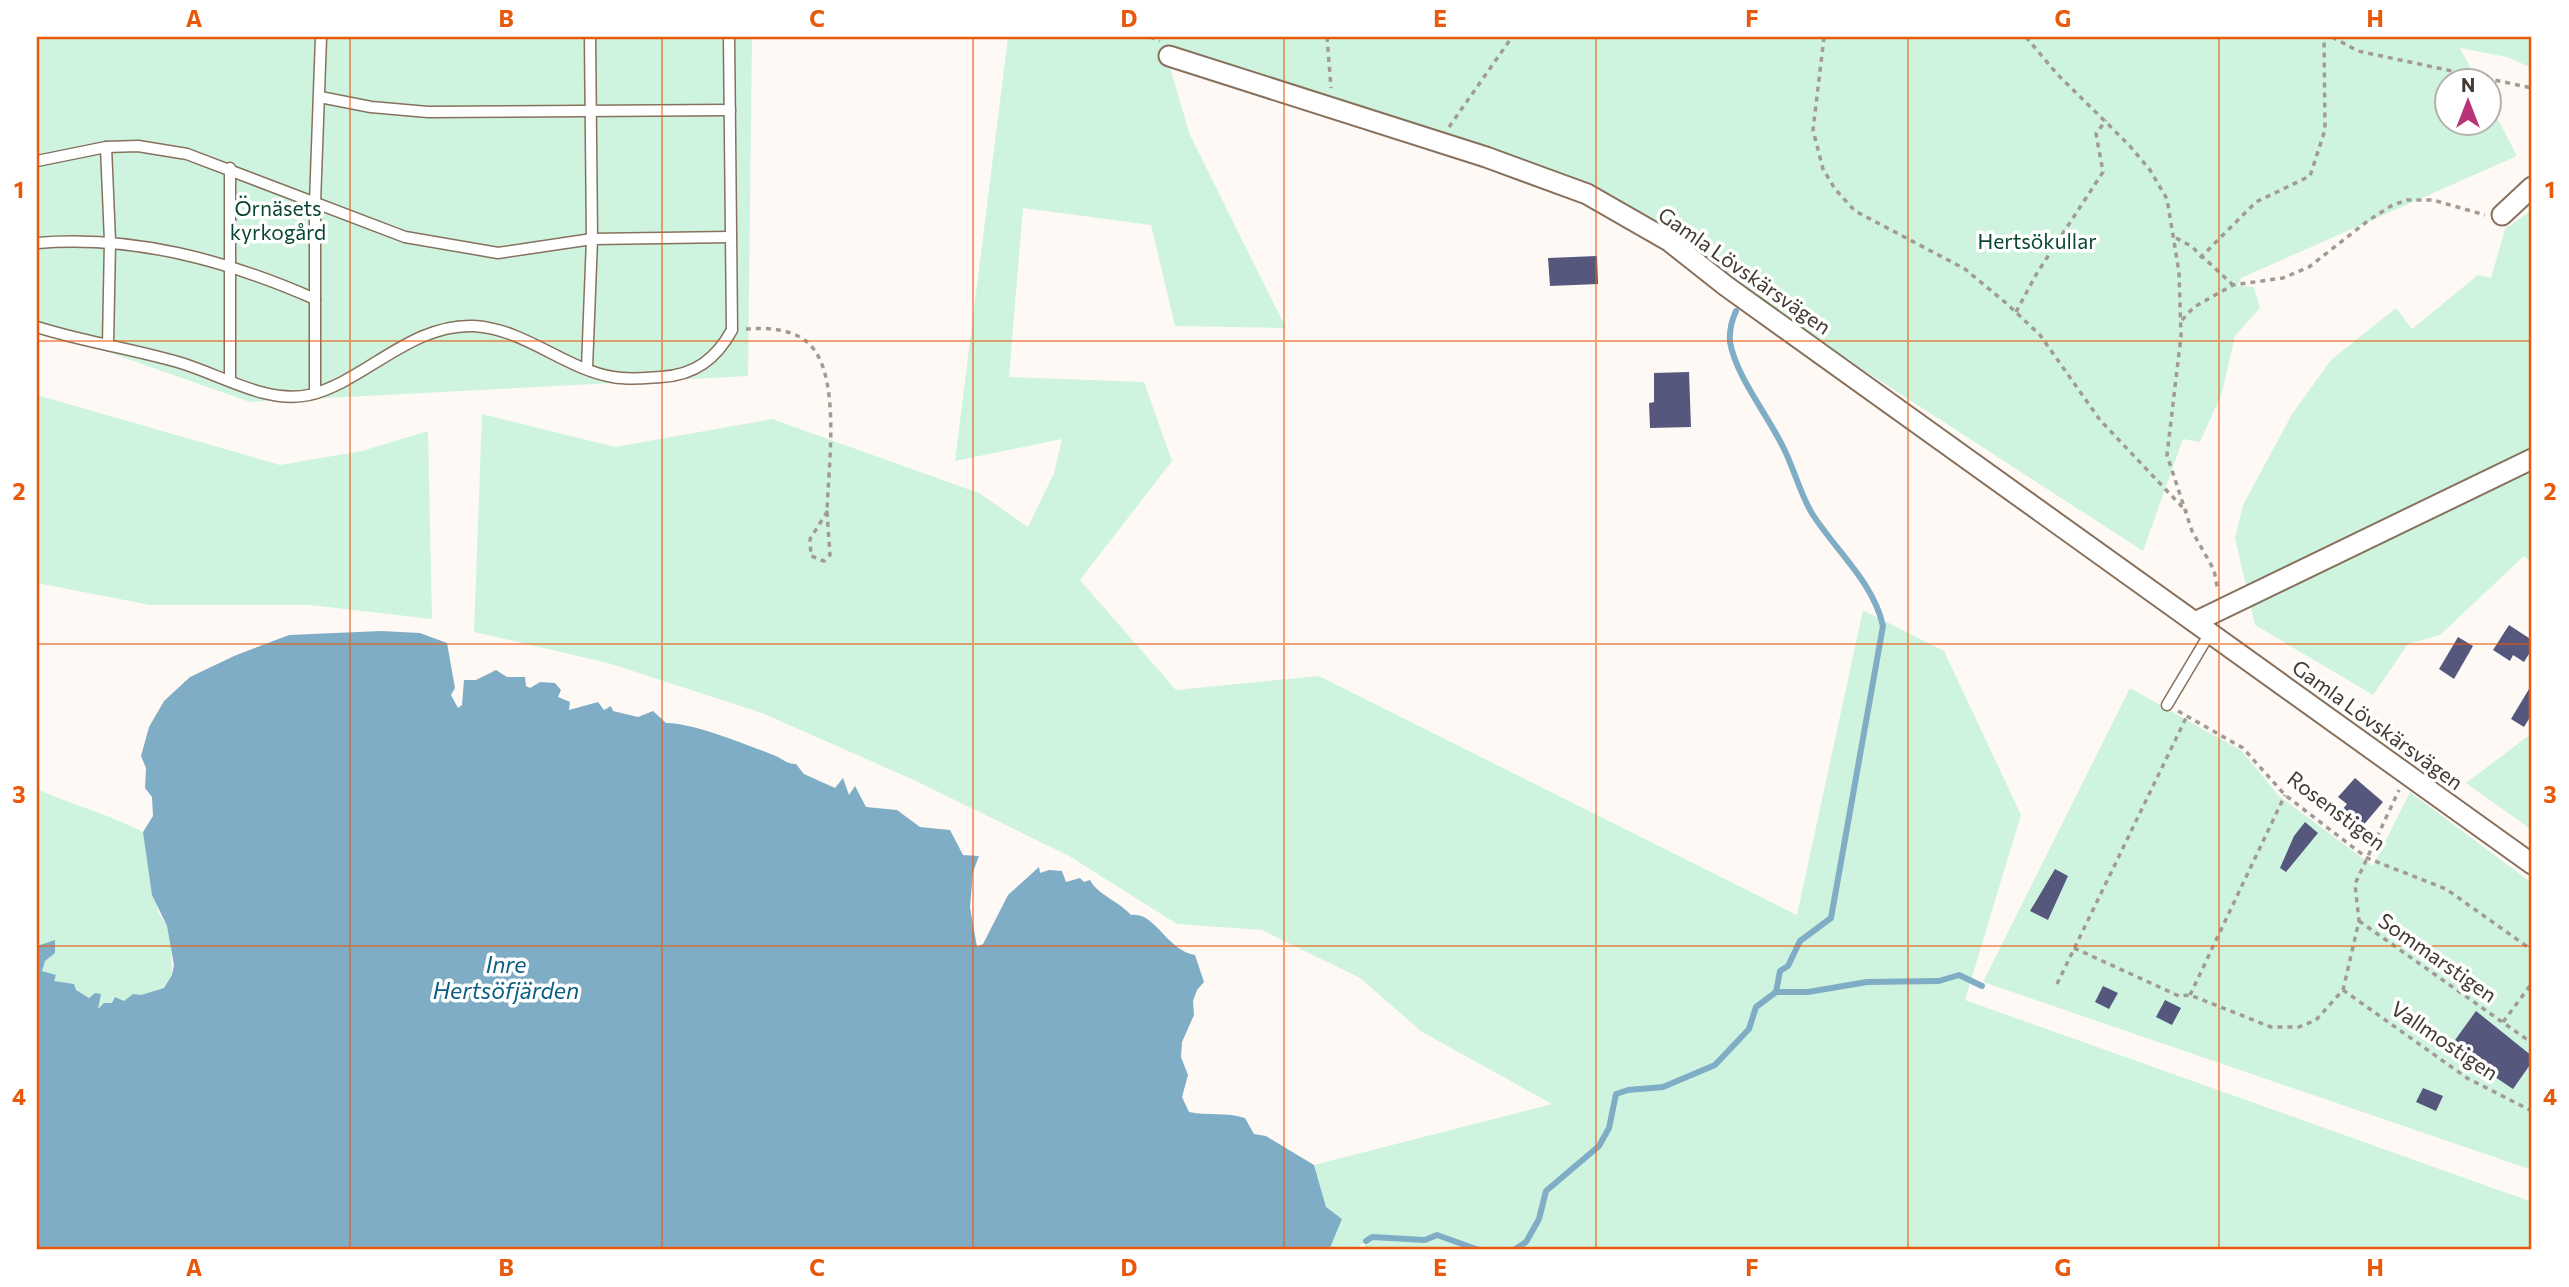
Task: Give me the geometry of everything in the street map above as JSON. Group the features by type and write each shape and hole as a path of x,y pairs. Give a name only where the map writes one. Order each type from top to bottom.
{"street":[{"name":"Gamla Lövskärsvägen","path":"1169,56 1440,141 1587,194 1669,240 1726,286 2532,864"},
{"path":"2502,215 2532,187"},
{"path":"2202,628 2220,609 2532,459"}],"lane":[{"path":"315,393 315,203 321,37"},
{"path":"587,368 592,239 590,37"},
{"path":"37,327 182,363 277,396 315,393 405,344 455,327 475,326 506,332 612,377 640,379 692,371 722,348 732,330 729,37"},
{"path":"320,97 399,110 730,110"},
{"path":"37,161 106,147 138,146 187,154 230,168 405,237 498,253 592,239 731,237"},
{"path":"106,147 110,242 108,345"},
{"path":"230,168 230,380"},
{"path":"37,243 110,242 155,248 231,266 315,299"},
{"path":"2167,705 2202,628"}],"path":[{"path":"1326,37 1332,108"},
{"path":"1440,141 1512,37"},
{"path":"1824,37 1813,130 1823,169 1835,188 1855,211 1965,269 2016,312 2040,335 2100,420 2187,512"},
{"path":"2026,37 2063,80 2106,120 2159,182 2167,199 2175,237 2180,322 2179,371 2167,455 2192,531 2214,570 2220,609"},
{"path":"2200,258 2256,202 2310,176 2325,130 2325,37"},
{"path":"2332,37 2358,51 2532,88"},
{"path":"2016,312 2037,273 2103,172 2096,134 2106,120"},
{"path":"2180,322 2194,307 2233,285 2283,278 2309,267 2369,220 2391,206 2407,200 2433,200 2478,216 2502,215"},
{"path":"2175,237 2191,246 2200,258 2233,285"},
{"path":"732,330 775,329 810,344 817,354 827,385 829,406 827,512 830,555 824,561 817,561 811,556 810,539 827,512"},
{"name":"Rosenstigen","path":"2167,705 2243,748 2285,795 2367,858 2446,889 2532,950"},
{"path":"2057,984 2187,716"},
{"path":"2074,948 2179,996 2190,995 2272,1027 2299,1027 2316,1020 2343,990 2359,921 2355,884 2408,773"},
{"path":"2190,995 2285,795"},
{"name":"Sommarstigen","path":"2359,921 2532,1043"},
{"path":"2503,1022 2532,983"},
{"name":"Vallmostigen","path":"2343,990 2467,1078 2532,1111"}],"green space":[{"name":"Örnäsets kyrkogård","path":"37,37 752,37 748,376 250,402 37,327"},
{"name":"Hertsökullar","path":"1008,37 2532,37 2532,68 2507,57 2460,48 2470,66 2432,66 2432,136 2502,136 2502,127 2517,156 2241,278 2238,286 2254,287 2260,308 2235,336 2222,393 2200,442 2183,439 2143,551 1607,204 1168,61 1190,135 1286,328 1175,326 1151,225 1023,208 1009,377 1144,382 1172,461 1080,580 1176,690 1319,676 1797,915 1863,610 1944,651 2021,815 1965,1000 2532,1202 2532,1250 1364,1250 1366,1242 1352,1250 1329,1250 1326,1207 1314,1165 1552,1104 1422,1032 1360,978 1262,930 1177,924 1069,856 916,781 762,713 608,663 474,632 482,414 615,447 772,419 979,493 1028,527 1054,473 1062,439 955,461"},
{"path":"2532,210 2532,563 2524,556 2440,635 2408,644 2373,695 2255,625 2235,538 2243,505 2292,414 2331,360 2396,308 2412,329 2478,275 2491,278 2505,229"},
{"path":"37,395 280,465 362,451 428,431 432,619 310,605 150,605 37,583"},
{"path":"2130,688 2242,751 2278,795 2373,866 2410,792 2532,883 2532,1170 1983,982"},
{"path":"2532,733 2532,830 2466,783"},
{"path":"37,789 143,832 158,912 167,926 171,945 172,975 164,988 97,1010 95,993 89,998 53,981 55,976 41,971 45,961 37,946"}],"water":[{"name":"Inre Hertsöfjärden","path":"381,631 420,633 447,643 455,688 451,695 458,708 462,705 464,680 476,680 496,670 507,677 525,677 526,686 530,688 540,682 555,683 561,690 558,697 570,702 569,710 598,702 604,710 611,706 613,711 638,717 653,711 666,723 705,730 796,764 804,774 835,788 843,778 849,795 855,786 866,807 897,810 920,827 950,830 963,855 979,856 973,872 970,907 977,947 983,944 1008,895 1039,867 1040,873 1049,870 1062,871 1066,882 1080,878 1084,882 1090,880 1098,890 1131,915 1147,919 1176,946 1195,955 1204,982 1197,990 1193,1001 1194,1015 1182,1042 1181,1057 1188,1075 1182,1097 1189,1112 1245,1118 1254,1134 1266,1136 1314,1165 1326,1207 1342,1219 1329,1250 37,1250 37,946 55,940 55,953 45,961 42,971 56,975 54,981 74,984 76,990 89,998 95,993 101,994 98,1009 104,1003 112,1003 115,997 124,1001 133,994 141,995 164,988 172,975 174,965 167,926 152,895 143,832 153,816 152,797 145,788 146,768 141,756 149,727 164,701 190,677 234,656 289,635"}],"building":[{"path":"1597,256 1598,284 1550,286 1548,258"},
{"path":"1689,372 1691,427 1650,428 1649,403 1654,402 1654,373"},
{"path":"2509,625 2532,640 2532,649 2524,662 2513,655 2510,661 2493,650"},
{"path":"2458,637 2473,646 2454,679 2439,669"},
{"path":"2532,684 2532,714 2524,727 2511,719"},
{"path":"2355,778 2383,802 2361,828 2341,811 2347,804 2338,797"},
{"path":"2305,822 2318,833 2286,872 2280,868 2294,836"},
{"path":"2055,869 2068,876 2048,920 2030,911"},
{"path":"2103,986 2118,993 2109,1009 2095,1002"},
{"path":"2165,1000 2181,1008 2172,1025 2156,1017"},
{"path":"2476,1011 2532,1056 2532,1062 2513,1089 2450,1047"},
{"path":"2423,1088 2443,1096 2436,1111 2416,1102"}],"waterway":[{"path":"1736,311 1730,342 1739,369 1779,438 1809,508 1863,581 1883,626 1831,918 1800,941 1788,966 1780,971 1776,992"},
{"path":"1514,1250 1526,1242 1539,1219 1546,1191 1599,1146 1609,1128 1616,1094 1628,1090 1663,1087 1715,1065 1749,1029 1756,1007 1776,992 1808,992 1867,982 1939,981 1959,975 1982,986"},
{"path":"1366,1241 1372,1237 1425,1240 1437,1235 1479,1250"}]}
